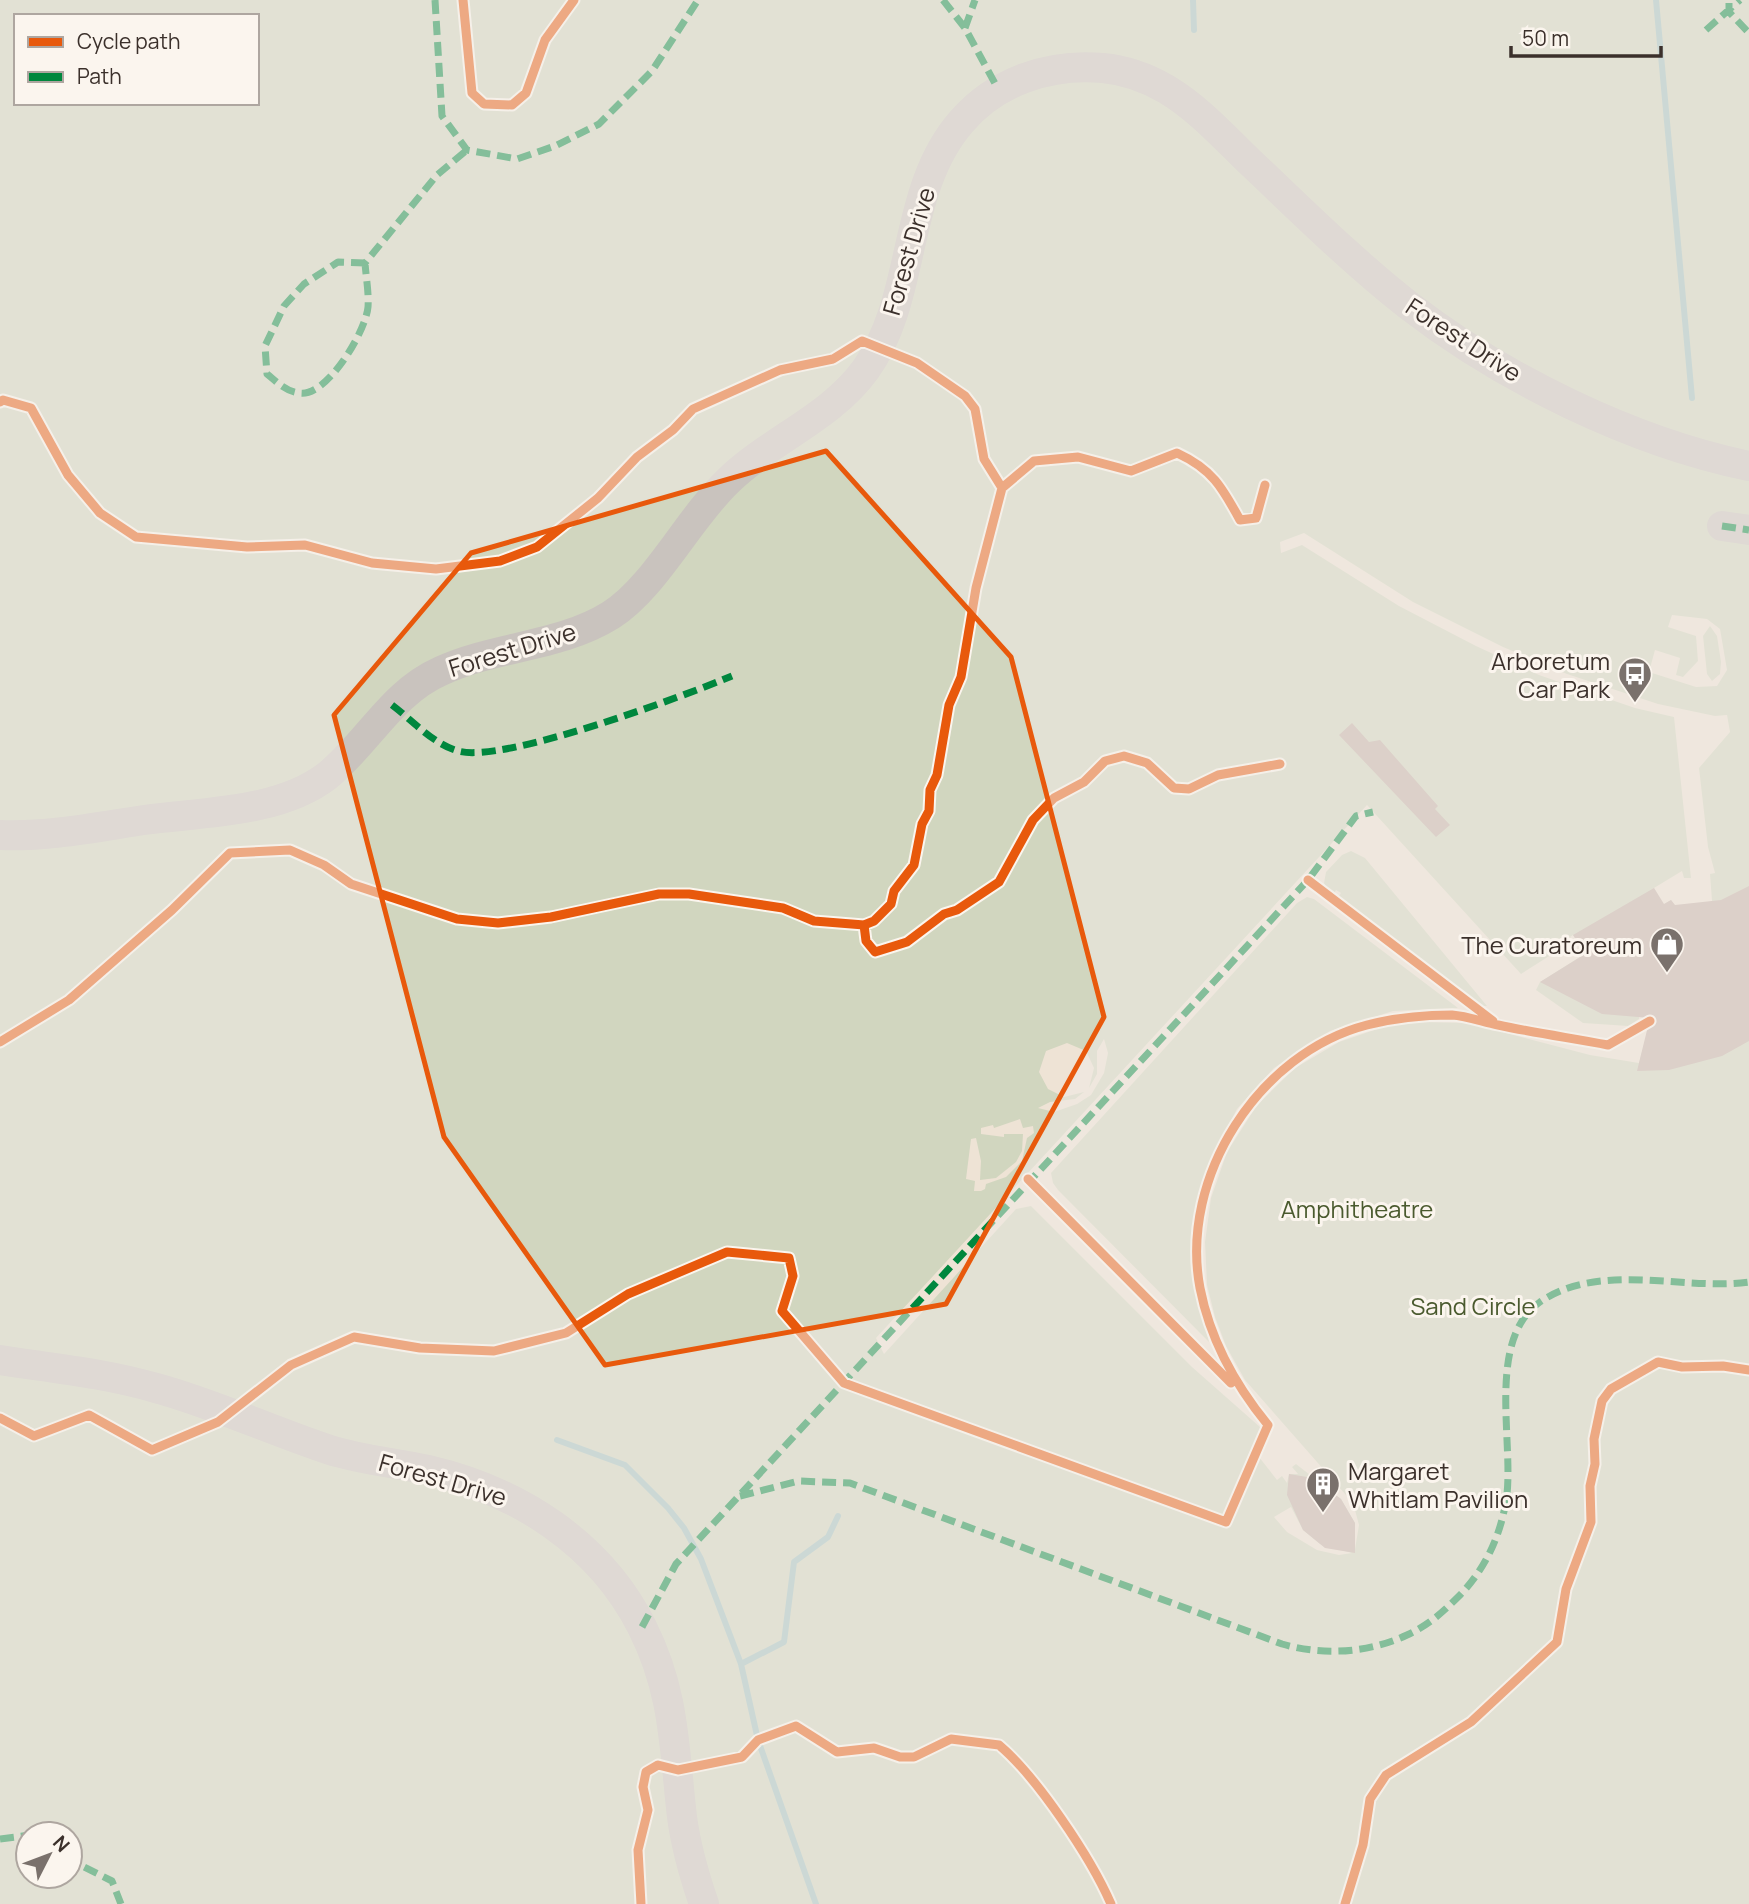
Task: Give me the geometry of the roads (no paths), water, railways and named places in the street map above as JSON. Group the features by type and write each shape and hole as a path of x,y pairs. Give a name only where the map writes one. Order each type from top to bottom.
{"street":[{"name":"Forest Drive","path":"0,835 47,834 253,805 296,793 332,772 392,705 439,671 578,630 614,614 635,595 714,494 733,476 839,399 859,378 874,357 888,325 929,177 946,143 960,123 998,89 1028,76 1056,70 1100,68 1130,73 1166,90 1201,116 1347,254 1411,307 1485,357 1596,415 1680,446 1749,466"},
{"name":"Forest Drive","path":"0,1360 96,1374 156,1388 332,1450 475,1484 518,1501 569,1536 599,1564 621,1591 642,1627 655,1658 670,1700 684,1831 704,1904"}],"waterway":[{"path":"1193,0 1194,30"},
{"path":"1656,0 1692,398"},
{"path":"557,1440 625,1465 684,1528 701,1559 741,1664 758,1740 816,1904"},
{"path":"741,1664 784,1642 794,1562 828,1537 838,1516"}],"place":[{"name":"Arboretum Car Park","path":"1635,704"},
{"name":"The Curatoreum","path":"1667,974"},
{"name":"Margaret Whitlam Pavilion","path":"1323,1514"}],"park label":[{"name":"Amphitheatre","path":"1357,1208"},
{"name":"Sand Circle","path":"1473,1305"}]}
